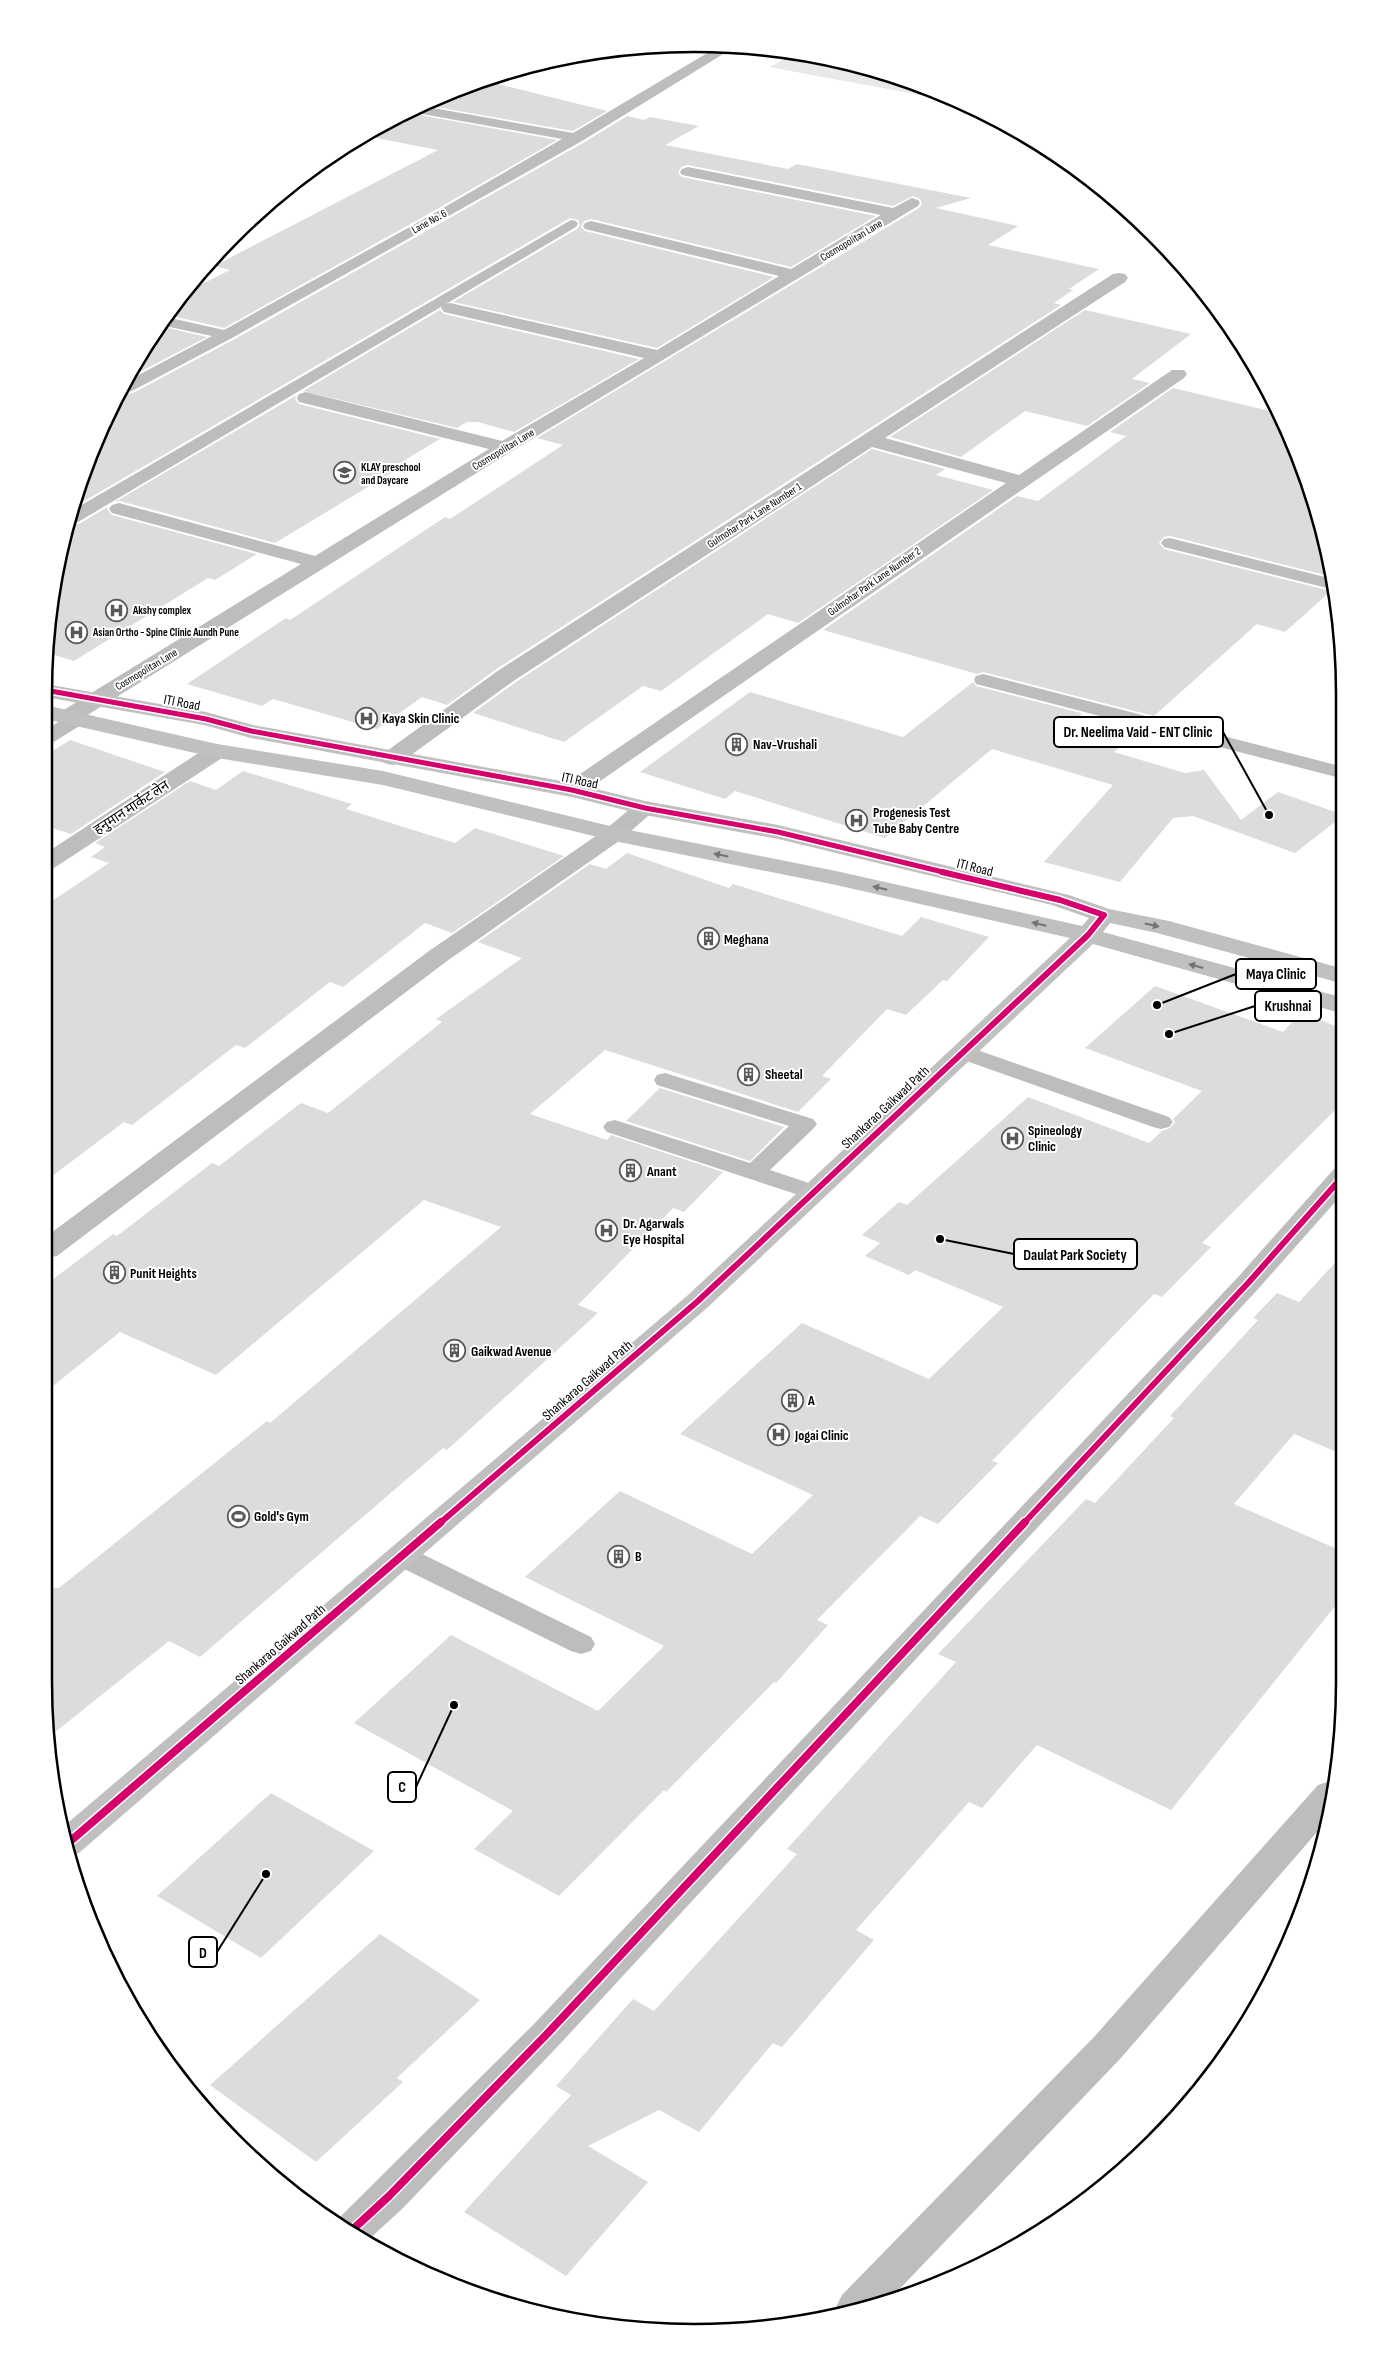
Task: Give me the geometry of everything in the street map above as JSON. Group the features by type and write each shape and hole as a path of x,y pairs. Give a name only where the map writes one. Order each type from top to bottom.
{"main road":[{"name":"ITI Road","path":"52,691 206,719 252,731 392,758 572,790 645,808 778,832 1060,900 1096,925 1160,926 1336,975"},
{"name":"ITI Road","path":"52,713 217,751 383,778 614,834 836,878 1096,925 1336,1003"},
{"name":"Shankarao Gaikwad Path","path":"72,1840 698,1300 1096,925"}],"street":[{"path":"688,172 895,213"},
{"name":"Cosmopolitan Lane","path":"74,718 97,698 320,563 505,447 660,356 912,203"},
{"path":"591,226 794,275"},
{"name":"Gulmohar Park Lane Number 1","path":"392,758 507,675 1119,278"},
{"path":"450,308 660,356"},
{"name":"Gulmohar Park Lane Number 2","path":"572,790 1178,374"},
{"path":"306,398 505,447"},
{"path":"869,440 1020,481"},
{"path":"119,509 320,563"},
{"name":"हनुमान मार्केट लेन","path":"52,859 217,751"},
{"path":"52,1241 60,1227 438,956 614,834 645,808"},
{"path":"356,2226 389,2196 546,2036 1249,1282 1336,1184"},
{"path":"861,2302 1107,2048 1325,1799"}],"lane":[{"name":"Lane No. 6","path":"133,384 227,335 577,138 717,53"},
{"path":"428,111 577,138"},
{"path":"78,514 570,224"},
{"path":"172,323 227,335"},
{"path":"1170,543 1326,583"},
{"path":"983,680 1336,771"},
{"path":"52,734 74,718"},
{"path":"963,1052 1161,1122"},
{"path":"665,1080 806,1124 754,1173"},
{"path":"615,1127 813,1192"},
{"path":"402,1556 581,1644"}],"shaded area":[{"path":"784,59 820,65 861,74 927,96 769,67"}],"building":[{"path":"498,84 607,111 573,131 436,107"},
{"path":"420,115 557,140 224,328 176,317 201,285 230,270 216,267 220,263 438,150 376,138"},
{"path":"627,116 644,120 650,117 699,126 665,145 788,169 797,164 971,198 936,208 1018,226 988,245 1099,269 1069,289 1073,290 1054,303 1061,305 498,668 447,705 422,697 377,729 273,699 262,706 187,684 286,618 290,620 445,517 450,519 563,445 537,438 919,208 922,204 920,199 913,196 893,206 688,165 681,167 678,173 682,177 876,216 791,267 591,219 584,221 581,227 585,231 774,277 657,348 453,302 577,229 580,225 578,220 570,218 82,502 101,449 128,393 133,393 233,340 583,143"},
{"path":"440,310 444,314 639,359 514,432 478,422 467,422 457,428 303,391"},
{"path":"1085,310 1191,334 1132,379 1150,383 1087,426 1025,411 961,457 890,437"},
{"path":"168,328 207,337 140,372"},
{"path":"1173,388 1270,411 1288,449 1302,488 1315,528 1325,575 1170,536 1164,537 1159,543 1164,549 1328,590 1328,594 1285,632 1257,624 1154,716 983,672 977,674 823,630 1017,496 1038,501 1126,436 1110,432"},
{"path":"297,395 295,399 299,404 440,439 390,469 396,470 275,543 120,501 115,502"},
{"path":"872,449 945,469 936,475 993,490 798,623 768,614 661,691 643,686 564,742 473,713 516,682"},
{"path":"109,506 107,509 112,515 257,554 215,580 208,578 74,661 54,655 58,611 65,569 74,528 75,524"},
{"path":"973,682 976,686 1081,713 1080,721 1128,739 1114,752 1185,773 1204,770 1241,820 1278,792 1336,812 1336,821 1295,853 1193,816 1173,818 1120,882 1044,862 1113,785 992,749 885,838 735,791 725,799 640,772 750,692 903,737"},
{"path":"70,740 165,772 71,834 52,828 52,751"},
{"path":"243,771 352,804 346,809 455,843 475,828 564,856 452,933 425,923 343,987 330,982 245,1048 236,1045 132,1125 124,1122 52,1176 52,901 109,863 91,857 105,847 95,843 190,781 216,790"},
{"path":"627,853 729,888 733,884 902,936 921,917 989,937 947,981 943,980 906,1015 887,1009 822,1076 831,1079 798,1112 605,1050 530,1114 607,1140 611,1135 723,1172 684,1212 673,1208 578,1305 598,1313 447,1450 443,1448 200,1657 169,1641 55,1732 52,1681 52,1588 59,1588 267,1421 270,1423 501,1227 424,1200 216,1375 120,1332 52,1387 52,1280 113,1234 117,1236 212,1163 219,1166 301,1103 328,1113 442,1022 436,1019 522,958 478,942 590,864 606,869"},
{"path":"1155,986 1283,1032 1301,1013 1336,1026 1336,1109 1202,1243 1211,1247 1162,1297 1154,1294 992,1461 998,1463 938,1524 920,1516 817,1620 828,1625 776,1683 774,1682 666,1792 664,1790 559,1896 474,1849 513,1811 354,1723 451,1635 598,1711 664,1646 525,1577 620,1491 752,1554 813,1495 680,1434 802,1323 929,1379 1003,1307 915,1270 909,1275 865,1256 880,1243 862,1235 899,1202 907,1205 1028,1097 1149,1143 1162,1131 1170,1128 1175,1122 1173,1119 1202,1091 1085,1048"},
{"path":"660,1088 784,1127 750,1161 626,1121"},
{"path":"1336,1262 1336,1452 1294,1434 1234,1504 1336,1549 1336,1605 1171,1810 1037,1745 982,1808 969,1802 856,1930 874,1940 782,2047 773,2043 699,2132 659,2110 588,2146 648,2182 566,2276 464,2212 571,2095 556,2086 633,1999 654,2011 797,1854 787,1849 956,1662 938,1654 1086,1499 1095,1503 1174,1418 1170,1416 1258,1320 1253,1318 1277,1293 1299,1302"},
{"path":"271,1793 374,1851 261,1958 157,1896"},
{"path":"380,1934 480,2000 397,2078 403,2082 316,2162 210,2085"}],"cycle path":[{"path":"52,691 206,719 251,731 572,790 645,808 778,832 1060,900 1104,915 1088,935 698,1301 72,1840"},
{"path":"356,2226 389,2196 546,2035 1249,1282 1336,1184"}],"place":[{"name":"KLAY preschool and Daycare","path":"345,473"},
{"name":"Akshy complex","path":"117,610"},
{"name":"Asian Ortho - Spine Clinic Aundh Pune","path":"77,632"},
{"name":"Kaya Skin Clinic","path":"366,718"},
{"name":"Nav-Vrushali","path":"737,744"},
{"name":"Dr. Neelima Vaid - ENT Clinic","path":"1269,815"},
{"name":"Progenesis Test Tube Baby Centre","path":"857,820"},
{"name":"Meghana","path":"708,939"},
{"name":"Maya Clinic","path":"1157,1005"},
{"name":"Krushnai","path":"1169,1034"},
{"name":"Sheetal","path":"749,1074"},
{"name":"Spineology Clinic","path":"1012,1138"},
{"name":"Anant","path":"631,1171"},
{"name":"Dr. Agarwals Eye Hospital","path":"607,1231"},
{"name":"Daulat Park Society","path":"940,1239"},
{"name":"Punit Heights","path":"114,1273"},
{"name":"Gaikwad Avenue","path":"455,1351"},
{"name":"A","path":"792,1400"},
{"name":"Jogai Clinic","path":"779,1435"},
{"name":"Gold's Gym","path":"238,1516"},
{"name":"B","path":"619,1556"},
{"name":"C","path":"454,1705"},
{"name":"D","path":"266,1874"}]}
